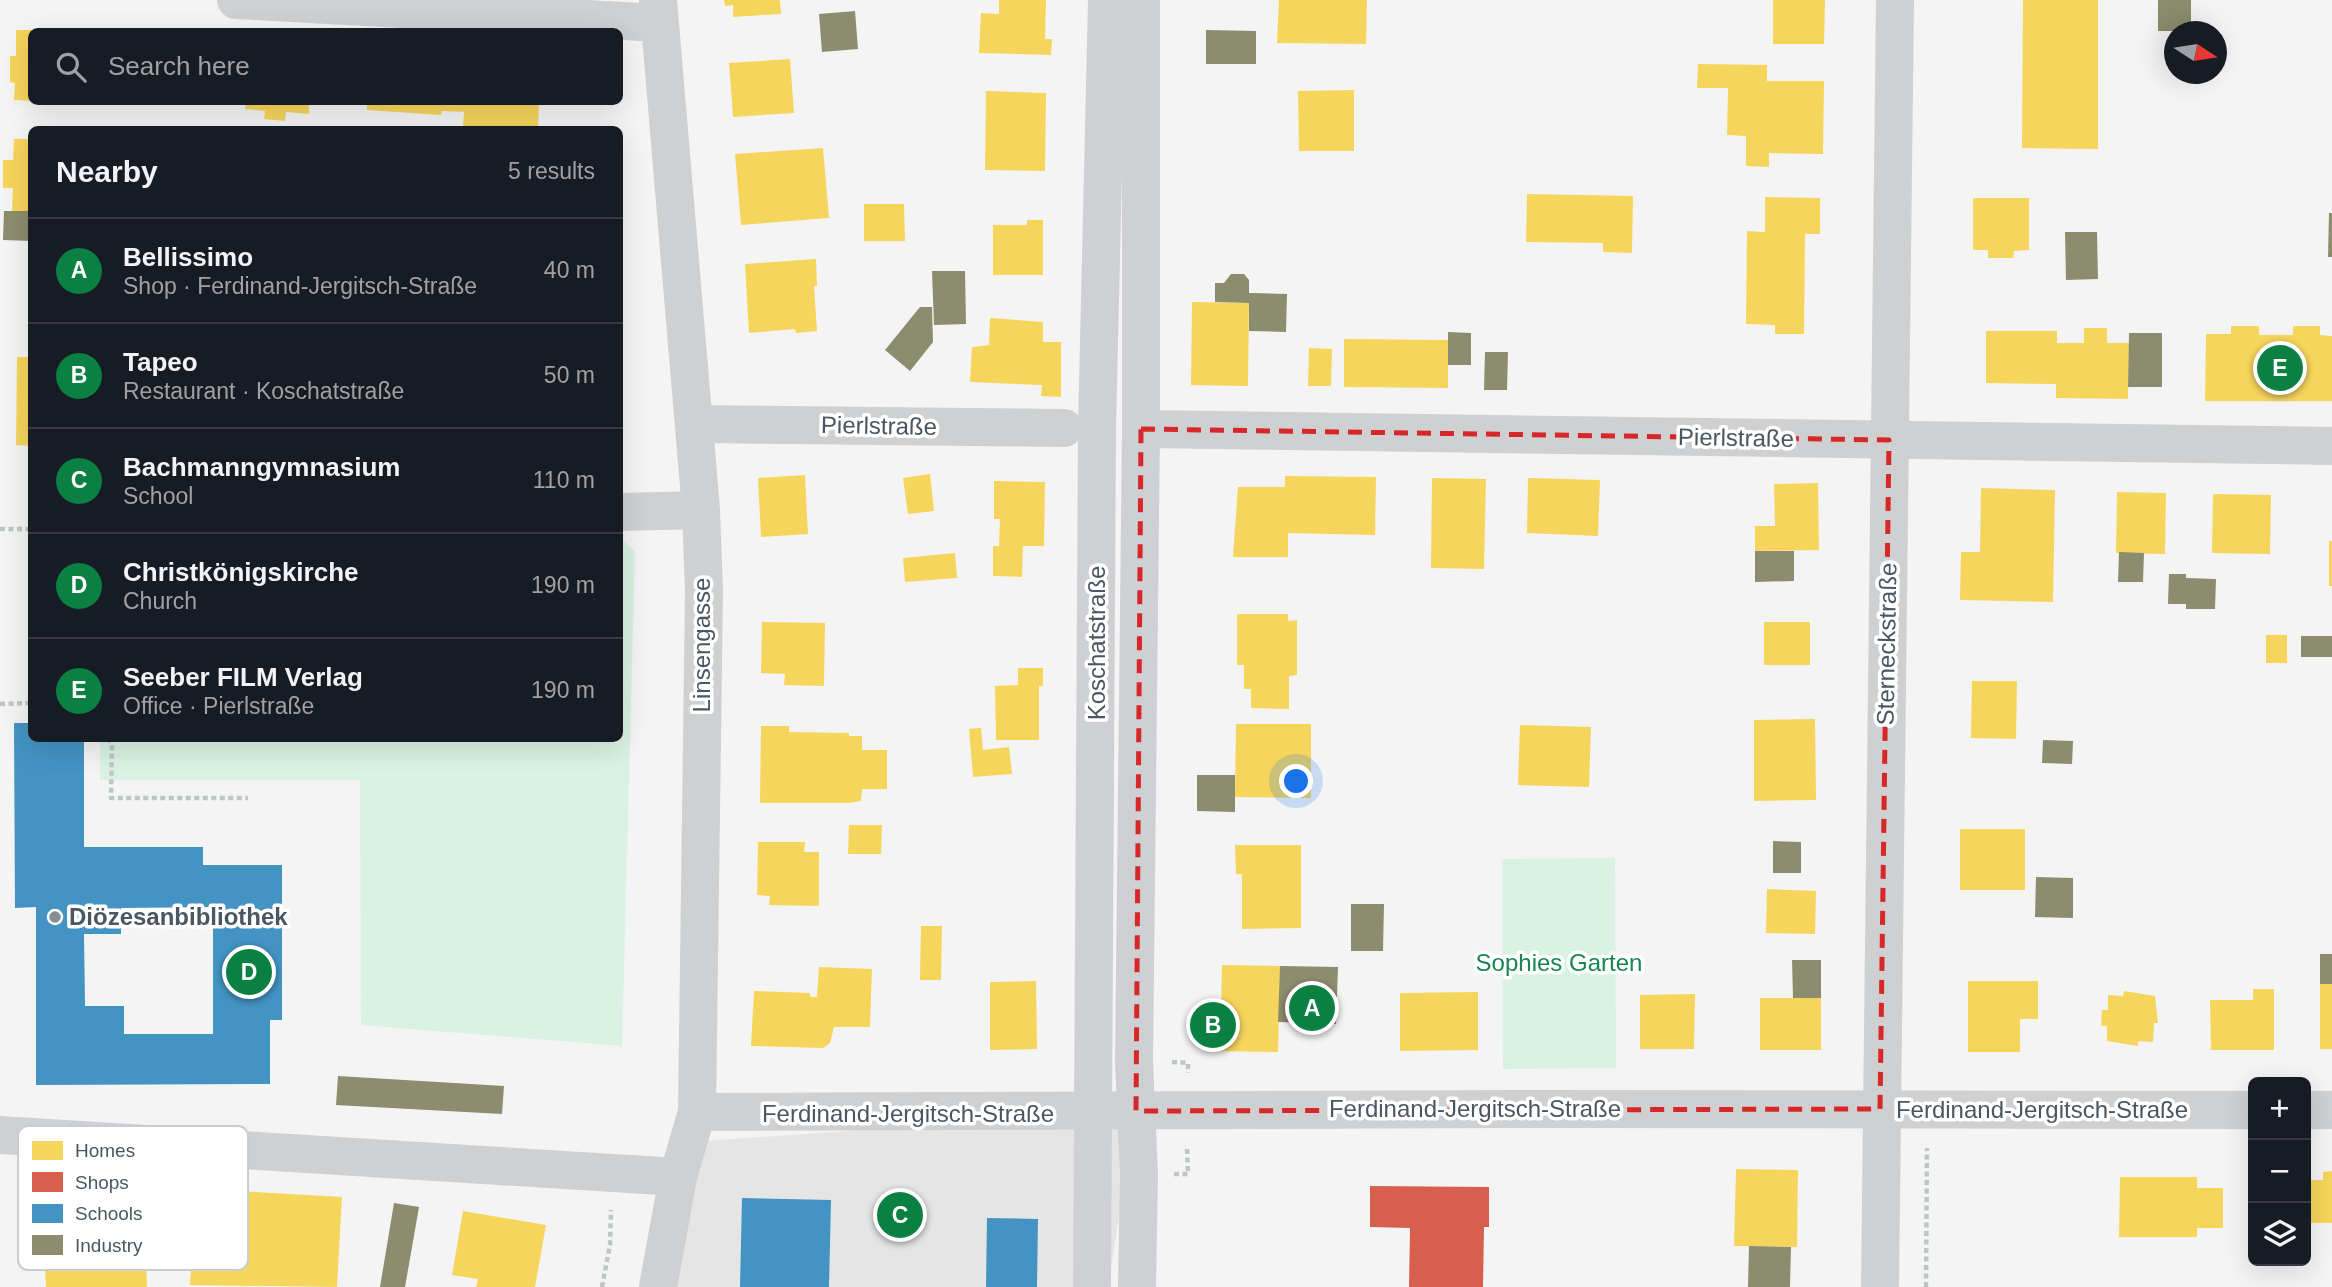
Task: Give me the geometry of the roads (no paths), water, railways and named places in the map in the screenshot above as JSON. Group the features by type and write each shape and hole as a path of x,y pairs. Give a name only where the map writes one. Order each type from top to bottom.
{"main road":[{"name":"Koschatstraße","path":"1092,1287 1097,429 1107,0"},
{"name":"Koschatstraße","path":"1137,1287 1141,0"}],"street":[{"path":"236,0 659,12"},
{"name":"Sterneckstraße","path":"1880,1287 1895,0"},
{"name":"Linsengasse","path":"658,1287 678,1177 697,1112 704,591 701,510 659,12"},
{"name":"Pierlstraße","path":"694,424 1064,428"},
{"name":"Pierlstraße","path":"1141,429 2332,446"},
{"path":"623,512 701,510"},
{"name":"Ferdinand-Jergitsch-Straße","path":"697,1112 2248,1110"},
{"path":"2311,1110 2332,1110"},
{"path":"0,1135 18,1136"},
{"path":"248,1150 678,1177"}],"place":[{"name":"Seeber FILM Verlag","path":"2280,368"},
{"name":"Diözesanbibliothek","path":"55,917"},
{"name":"Christkönigskirche","path":"249,972"},
{"name":"Bellissimo","path":"1312,1008"},
{"name":"Tapeo","path":"1213,1025"},
{"name":"Bachmanngymnasium","path":"900,1215"}],"park label":[{"name":"Sophies Garten","path":"1559,963"}]}
